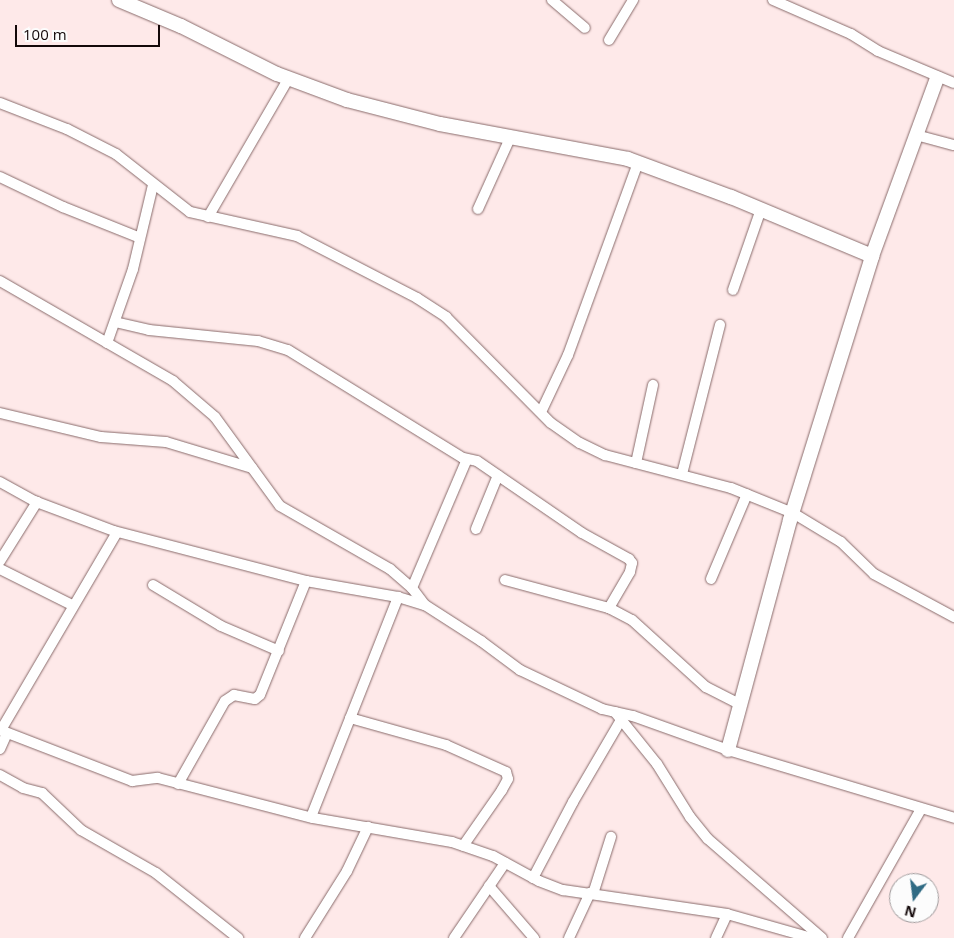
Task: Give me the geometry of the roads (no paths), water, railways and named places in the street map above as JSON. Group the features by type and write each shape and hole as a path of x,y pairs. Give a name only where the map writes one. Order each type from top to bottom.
{"street":[{"path":"119,0 289,78 348,100 440,124 510,136 638,163 761,209 872,256"},
{"path":"552,0 585,28"},
{"path":"609,40 633,0"},
{"path":"773,0 937,78 954,83"},
{"path":"208,217 289,78"},
{"path":"728,750 793,512 872,256 937,78"},
{"path":"0,103 67,128 116,154 153,186 190,212 297,236 417,298 460,330 541,412 589,448 747,494 793,512 841,542 874,574 954,617"},
{"path":"916,135 954,145"},
{"path":"478,210 510,136"},
{"path":"541,412 568,354 638,163"},
{"path":"0,177 63,207 140,238"},
{"path":"107,343 140,238 153,186"},
{"path":"733,290 761,209"},
{"path":"0,281 173,381 209,410 280,506 390,569 412,588 425,605"},
{"path":"114,322 149,330 242,338 280,346 467,459 477,461 582,533 629,559 632,563 630,572 610,608"},
{"path":"682,474 720,325"},
{"path":"636,463 653,385"},
{"path":"0,413 101,437 166,442 252,468"},
{"path":"412,588 467,459"},
{"path":"476,528 498,475"},
{"path":"0,482 37,502 117,532 306,581 398,597 425,605 481,641 520,670 618,716 954,818"},
{"path":"711,579 747,494"},
{"path":"0,561 37,502"},
{"path":"0,749 3,731 72,605 117,532"},
{"path":"0,569 72,605"},
{"path":"506,580 610,608 650,633 706,687 740,704"},
{"path":"178,784 225,701 234,695 258,698 279,651 306,581"},
{"path":"153,585 240,636 279,651"},
{"path":"311,817 398,597"},
{"path":"533,878 618,716"},
{"path":"618,716 708,839 822,938"},
{"path":"350,718 446,745 506,772 508,779 502,790 464,846"},
{"path":"3,731 122,778 139,782 158,778 311,817 464,846 505,863 533,878 564,890 727,914 812,938"},
{"path":"0,775 23,788 42,793 81,830 156,873 238,938"},
{"path":"848,938 921,809"},
{"path":"305,938 347,871 368,827"},
{"path":"569,938 591,893 611,837"},
{"path":"454,938 505,863"},
{"path":"488,886 534,938"},
{"path":"716,938 727,914"}]}
